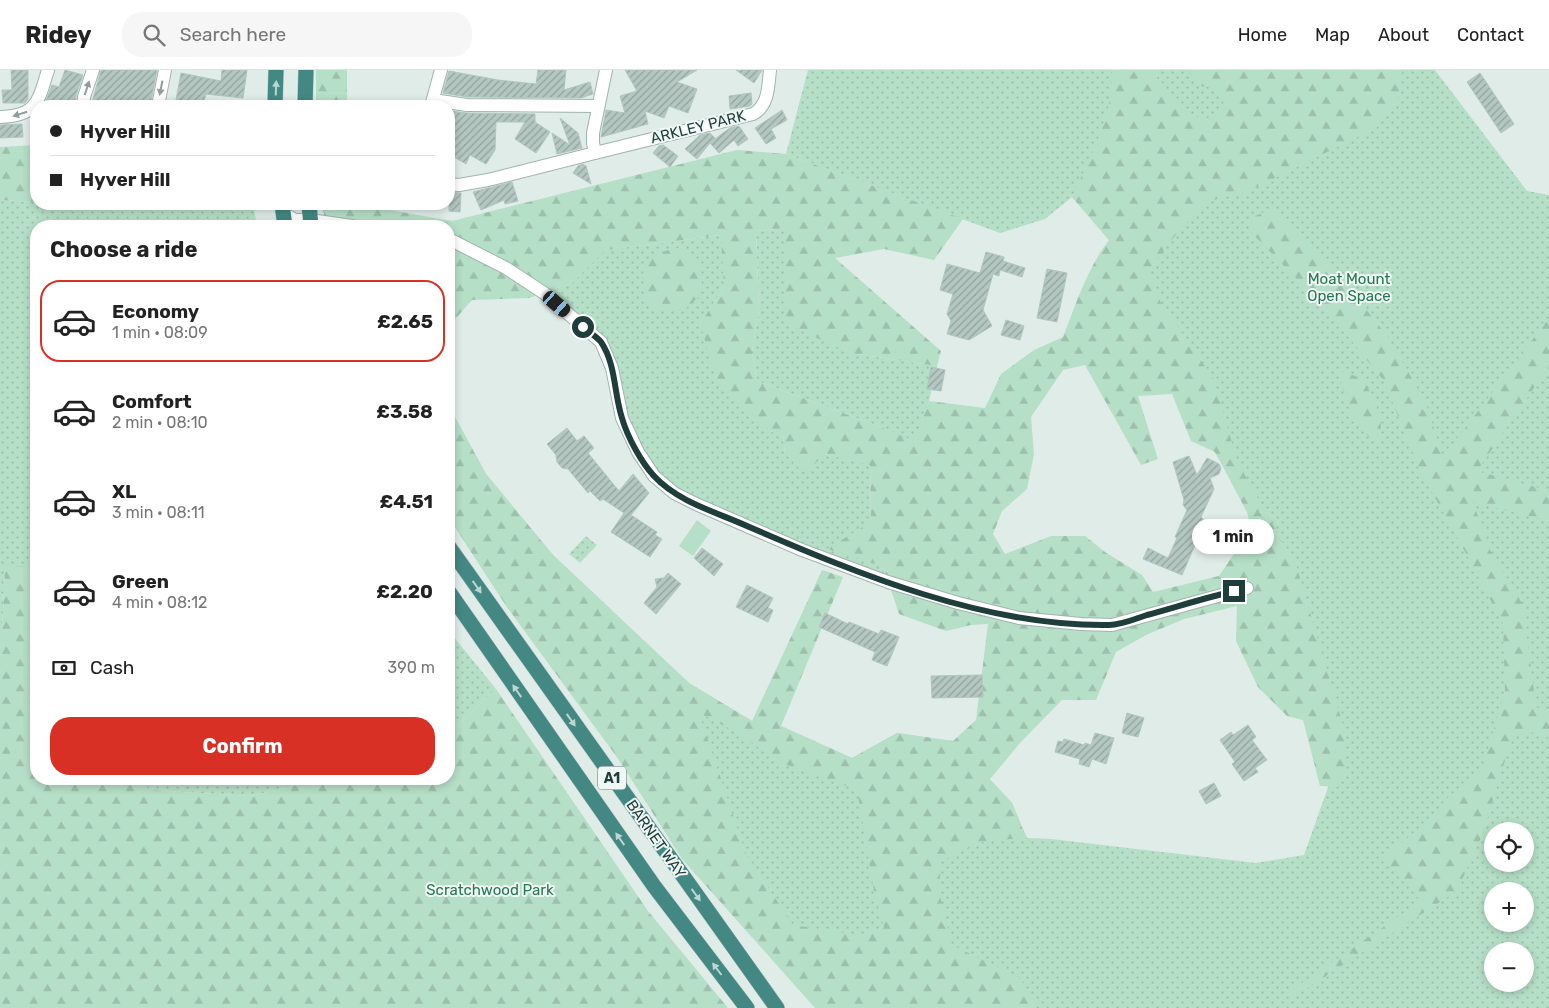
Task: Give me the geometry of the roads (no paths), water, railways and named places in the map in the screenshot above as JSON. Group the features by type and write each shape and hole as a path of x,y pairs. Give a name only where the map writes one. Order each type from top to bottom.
{"highway":[{"path":"275,100 276,70"},
{"path":"305,100 306,70"},
{"name":"BARNET WAY","path":"455,555 777,1008"},
{"name":"BARNET WAY","path":"455,601 654,886 746,1008"}],"street":[{"path":"37,100 48,70"},
{"path":"84,100 92,70"},
{"path":"159,100 165,70"},
{"path":"433,100 441,70"},
{"path":"595,152 593,133 606,70"},
{"name":"ARKLEY PARK","path":"455,185 488,180 753,114 760,110 766,102 770,70"},
{"path":"455,104 598,106"},
{"path":"0,117 17,117 26,114 30,110"},
{"path":"284,214 295,220"},
{"path":"455,242 506,268 544,293 601,342 612,368 622,418 638,452 654,476 674,493 696,504 802,550 888,582 958,604 1019,618 1112,626 1247,588"}],"park label":[{"name":"Moat Mount Open Space","path":"1349,288"},
{"name":"Scratchwood Park","path":"490,890"}]}
